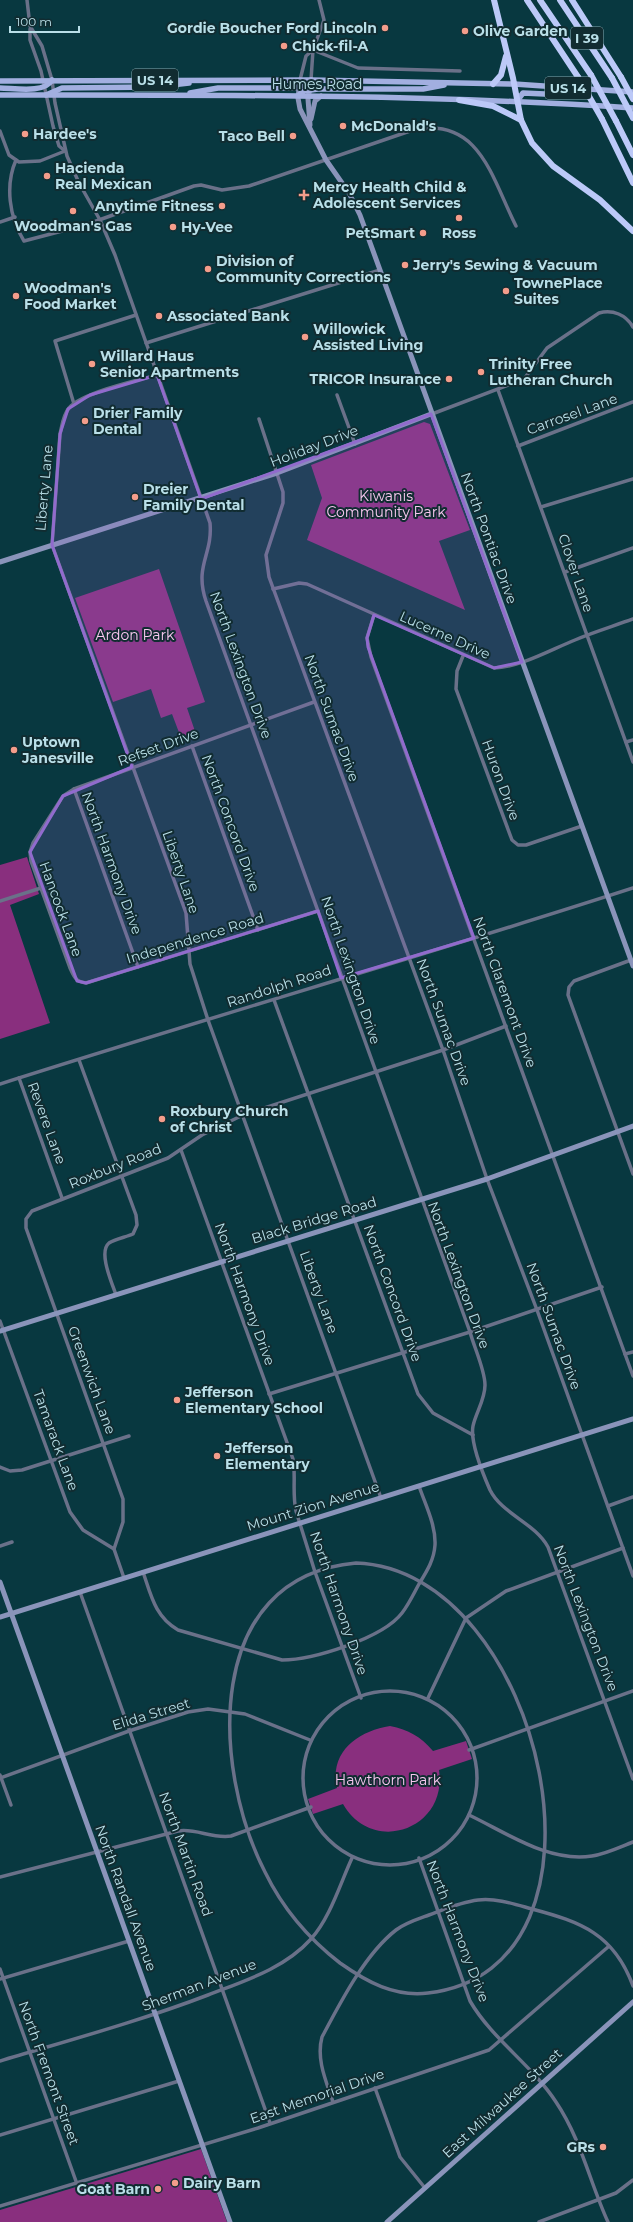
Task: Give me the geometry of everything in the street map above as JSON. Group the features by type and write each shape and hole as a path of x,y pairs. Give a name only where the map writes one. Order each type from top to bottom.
{"highway":[{"path":"494,0 507,52 521,120 532,143 545,159 609,207 633,231"},
{"path":"527,0 578,77 602,119 633,183"},
{"name":"I 39","path":"540,0 591,75 633,155"},
{"name":"I 39","path":"560,0 612,78 633,118"},
{"path":"572,0 621,77 633,99"},
{"path":"493,84 504,69 507,52"},
{"path":"459,100 493,106 521,120"}],"main road":[{"path":"0,88 44,86 52,80"},
{"path":"54,92 63,88 157,87 203,80"},
{"name":"Humes Road","path":"0,81 311,80 514,84 633,92"},
{"path":"182,95 215,88 299,87 305,85 311,80"},
{"path":"308,93 423,89 452,83"},
{"path":"517,101 519,96 525,93 566,95 589,89"},
{"name":"Humes Road","path":"0,95 46,95 54,92 298,96 308,93 321,96 517,101 633,108"},
{"path":"619,107 633,105"}],"street":[{"name":"North Lexington Drive","path":"27,0 30,40 43,80 59,146 65,151"},
{"name":"North Pontiac Drive","path":"310,124 308,93 311,80 313,50 324,20 319,0"},
{"name":"North Lexington Drive","path":"30,29 42,46 52,80 65,151 79,183 100,220 158,375 210,523 211,533 202,565 202,589 421,1200 470,1332 485,1383 484,1394 474,1425 473,1435 490,1490 497,1500 542,1537 558,1572 633,1779"},
{"name":"North Pontiac Drive","path":"313,50 306,56 300,80 298,96 300,108 310,124 326,160 354,200 633,966"},
{"path":"313,50 358,68 460,71"},
{"path":"310,124 315,101 321,96"},
{"path":"16,160 10,174 8,190 15,218 24,241 100,220 194,186 202,185 222,190 249,186 413,130 435,127 457,132 467,140 492,174 516,226"},
{"path":"0,130 5,148 9,155 19,162 40,161 65,151"},
{"path":"0,222 15,218"},
{"path":"146,343 380,270"},
{"name":"Holiday Drive","path":"0,562 201,499 277,473 524,380 547,348 591,318 607,311 624,316 633,327"},
{"path":"74,404 55,340 136,315"},
{"name":"Liberty Lane","path":"158,375 90,395 68,409 60,433 52,546 186,913 189,951 194,978 208,1020 337,1372 381,1498"},
{"name":"Clover Lane","path":"498,390 633,762"},
{"path":"337,395 355,444"},
{"name":"Carrosel Lane","path":"518,446 633,402"},
{"name":"North Sumac Drive","path":"258,419 283,492 283,503 266,555 266,566 273,589 410,959 487,1179 537,1310 633,1576"},
{"path":"541,507 633,478"},
{"path":"565,572 633,548"},
{"name":"Lucerne Drive","path":"273,589 299,583 307,584 463,656 494,668 504,668 522,662 586,635 633,619"},
{"name":"North Claremont Drive","path":"374,615 367,638 368,647 602,1287 633,1376"},
{"name":"Huron Drive","path":"463,656 457,670 456,689 512,840 518,845 526,845 582,826"},
{"name":"Refset Drive","path":"33,843 63,796 74,789 314,702"},
{"path":"626,742 633,740"},
{"name":"North Concord Drive","path":"192,746 258,930"},
{"name":"North Harmony Drive","path":"74,789 138,967"},
{"name":"Hancock Lane","path":"33,843 30,852 31,861 70,968 77,981"},
{"path":"0,901 41,888"},
{"name":"Randolph Road","path":"0,1084 341,978 410,959 633,888"},
{"name":"Independence Road","path":"77,981 86,983 318,911"},
{"path":"631,960 574,981 569,987 568,995 633,1174"},
{"name":"North Concord Drive","path":"274,1000 418,1394 425,1406 433,1413 473,1435"},
{"name":"Roxbury Road","path":"26,1219 32,1211 62,1198 122,1177 168,1158 202,1135 243,1115 443,1050 506,1026"},
{"path":"79,1060 136,1215 137,1225 133,1234 110,1243 105,1249 104,1256 116,1295"},
{"name":"Revere Lane","path":"19,1078 62,1198"},
{"name":"Black Bridge Road","path":"2,1331 487,1179 633,1126"},
{"name":"North Harmony Drive","path":"181,1150 293,1459 295,1470 294,1500 300,1523 315,1572 361,1698"},
{"name":"Greenwich Lane","path":"26,1219 26,1228 56,1314 124,1499 123,1522 114,1549"},
{"path":"269,1394 470,1332 602,1287"},
{"name":"Tamarack Lane","path":"0,1321 2,1331 51,1461 76,1522 84,1530 114,1549"},
{"path":"625,1354 633,1352"},
{"name":"Mount Zion Avenue","path":"0,1616 633,1419"},
{"path":"0,1467 16,1471 129,1436"},
{"path":"143,1572 154,1606 168,1624 178,1630 270,1658 294,1660 342,1647 372,1636 393,1622 402,1613 432,1562 435,1545 433,1528 419,1486"},
{"path":"608,1506 633,1498"},
{"path":"0,1546 12,1542"},
{"path":"428,1698 466,1618 506,1591 623,1548"},
{"path":"114,1549 124,1578"},
{"path":"390,1567 356,1563 341,1564 315,1572 276,1596 253,1623 241,1649 230,1710 231,1765 238,1804 246,1830 265,1872 285,1906 312,1938 358,1976 377,1986 405,1994 432,1993 471,1982"},
{"path":"403,1572 421,1581 440,1594 466,1618 496,1653"},
{"name":"North Randall Avenue","path":"0,1582 230,2222"},
{"name":"North Martin Road","path":"80,1592 129,1731 224,1989 270,2123"},
{"path":"518,1691 521,1698"},
{"path":"469,1750 633,1691"},
{"path":"394,1692 412,1693 428,1698 439,1705 453,1718 462,1733 469,1750 477,1780 475,1798 470,1815 457,1835 447,1844 419,1858 390,1865 376,1864 352,1858 331,1843 318,1823 305,1792 303,1775 305,1758 310,1740 319,1726 332,1713 361,1698 394,1692"},
{"name":"Elida Street","path":"0,1777 129,1731 188,1712 208,1708 230,1710 245,1714 310,1740"},
{"path":"530,1720 535,1734"},
{"path":"0,1777 11,1804"},
{"path":"0,1877 189,1830 224,1837 311,1807"},
{"path":"470,1815 552,1853 566,1856 594,1856 633,1842"},
{"path":"551,1861 552,1846"},
{"name":"Sherman Avenue","path":"0,2061 155,2015 224,1989 283,1963 299,1952 312,1938 327,1912 352,1858"},
{"name":"North Harmony Drive","path":"419,1858 464,1985 476,2011 555,2101 570,2125 598,2201 608,2222"},
{"path":"333,2102 320,2060 319,2048 328,2027 358,1976 375,1951 395,1930 438,1912 467,1902 493,1900 540,1911 585,1926 608,1947 622,1963 633,1986"},
{"path":"538,1916 542,1903"},
{"path":"2,1978 129,1941"},
{"name":"East Memorial Drive","path":"0,2206 203,2145 484,2052 502,2041 608,1947"},
{"name":"North Fremont Street","path":"0,1969 77,2184"},
{"path":"490,1974 497,1969"},
{"name":"East Milwaukee Street","path":"387,2222 633,2002"},
{"path":"0,2135 53,2118 180,2082"},
{"path":"375,2088 400,2156 425,2188"},
{"path":"539,2222 616,2193 633,2180"}],"highlighted area":[{"path":"157,375 201,499 431,414 522,662 494,668 374,615 367,638 368,647 474,938 341,978 318,911 86,983 77,981 30,852 63,796 132,767 52,545 60,434 68,409 90,395"}],"green space":[{"name":"Kiwanis Community Park","path":"424,422 430,424 470,530 439,541 465,610 307,540 322,498 311,465"},
{"name":"Ardon Park","path":"159,569 205,702 187,708 197,737 183,743 172,714 161,718 151,689 113,702 75,598"},
{"path":"27,857 39,894 10,905 50,1023 0,1039 0,865"},
{"name":"Hawthorn Park","path":"390,1726 403,1729 414,1734 433,1751 466,1741 472,1759 439,1770 439,1791 432,1808 420,1820 406,1829 389,1832 372,1829 356,1820 343,1804 313,1814 308,1799 337,1788 337,1764 348,1745 367,1733"},
{"path":"201,2149 227,2222 0,2222 0,2210"}],"place":[{"name":"Gordie Boucher Ford Lincoln","path":"385,28"},
{"name":"Olive Garden","path":"465,31"},
{"name":"Chick-fil-A","path":"284,46"},
{"name":"McDonald's","path":"343,126"},
{"name":"Hardee's","path":"25,134"},
{"name":"Taco Bell","path":"293,136"},
{"name":"Hacienda Real Mexican","path":"47,176"},
{"name":"Mercy Health Child & Adolescent Services","path":"304,195"},
{"name":"Anytime Fitness","path":"222,206"},
{"name":"Woodman's Gas","path":"73,211"},
{"name":"Ross","path":"459,218"},
{"name":"Hy-Vee","path":"173,227"},
{"name":"PetSmart","path":"423,233"},
{"name":"Jerry's Sewing & Vacuum","path":"405,265"},
{"name":"Division of Community Corrections","path":"208,269"},
{"name":"TownePlace Suites","path":"506,291"},
{"name":"Woodman's Food Market","path":"16,296"},
{"name":"Associated Bank","path":"159,316"},
{"name":"Willowick Assisted Living","path":"305,337"},
{"name":"Willard Haus Senior Apartments","path":"92,364"},
{"name":"Trinity Free Lutheran Church","path":"481,372"},
{"name":"TRICOR Insurance","path":"449,379"},
{"name":"Drier Family Dental","path":"85,421"},
{"name":"Dreier Family Dental","path":"135,497"},
{"name":"Uptown Janesville","path":"14,750"},
{"name":"Roxbury Church of Christ","path":"162,1119"},
{"name":"Jefferson Elementary School","path":"177,1400"},
{"name":"Jefferson Elementary","path":"217,1456"},
{"name":"GRs","path":"603,2147"},
{"name":"Dairy Barn","path":"175,2183"},
{"name":"Goat Barn","path":"158,2189"}]}
